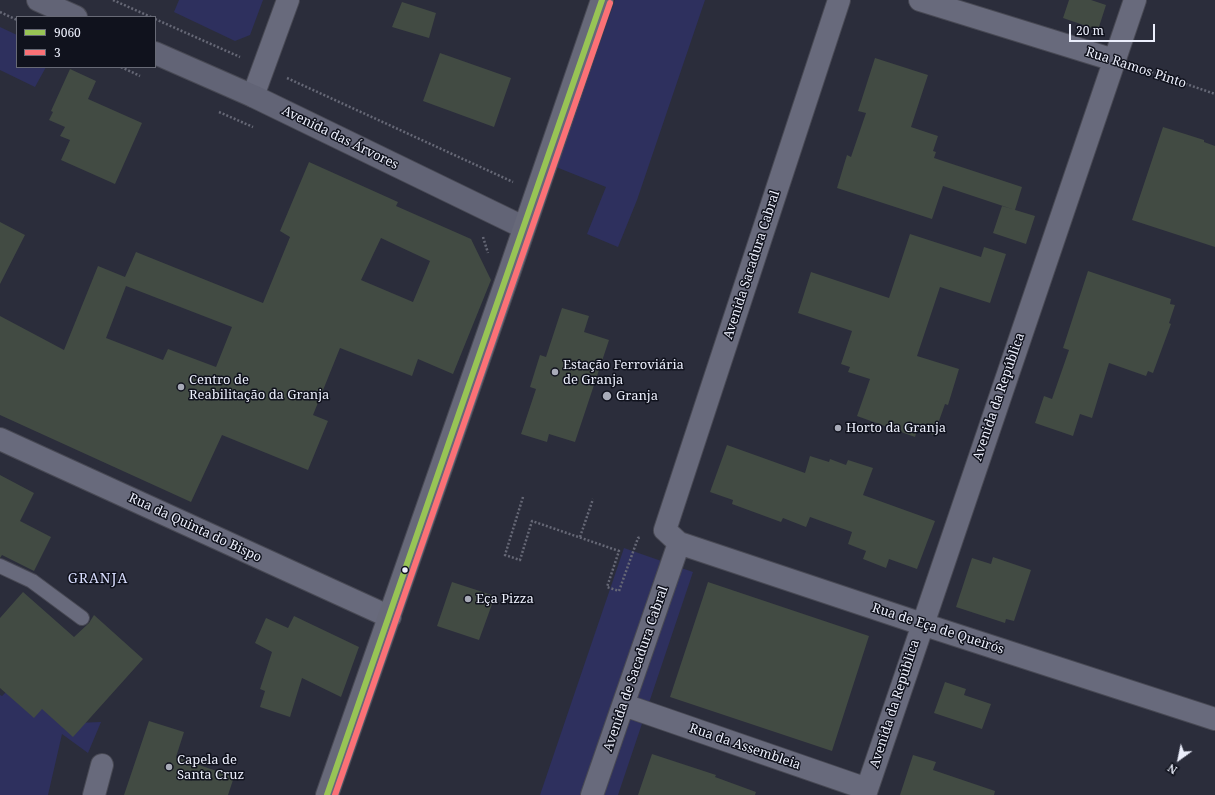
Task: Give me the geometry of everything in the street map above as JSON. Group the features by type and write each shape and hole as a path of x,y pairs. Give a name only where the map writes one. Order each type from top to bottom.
{"main road":[{"path":"38,0 74,16"},
{"path":"327,795 509,273 523,227 602,0"},
{"name":"Avenida das Árvores","path":"156,53 253,96 523,227"}],"street":[{"path":"253,96 288,0"},
{"name":"Avenida Sacadura Cabral","path":"672,536 839,0"},
{"name":"Rua Ramos Pinto","path":"920,0 1114,60"},
{"name":"Avenida da República","path":"866,792 1135,0"},
{"name":"Rua da Quinta do Bispo","path":"0,439 390,617"},
{"name":"Rua de Eça de Queirós","path":"672,536 922,624 1215,719"},
{"name":"Avenida de Sacadura Cabral","path":"592,795 624,705 672,536"},
{"name":"Rua da Assembleia","path":"624,705 866,792"},
{"path":"94,795 102,765"}],"lane":[{"path":"0,566 32,581 82,618"}],"path":[{"path":"113,0 149,16"},
{"path":"0,12 16,20"},
{"path":"156,19 264,67 535,193"},
{"name":"Rua Ramos Pinto","path":"1114,60 1215,94"},
{"path":"122,68 142,77"},
{"path":"214,110 258,129"},
{"path":"482,231 492,267 509,273"},
{"path":"523,497 506,555 520,560 532,521 534,521 581,539 616,548 619,551 607,587 619,591 638,538"},
{"path":"581,539 593,499"}],"shaded area":[{"path":"179,0 263,0 250,35 235,41 174,12"},
{"path":"615,0 705,0 637,200 618,247 587,234 606,187 556,167"},
{"path":"0,27 16,35 16,68 45,68 35,87 0,70"},
{"path":"624,548 693,572 618,795 540,795"},
{"path":"9,689 41,703 75,723 101,722 88,753 62,734 48,795 0,795 0,695 2,696"}],"building":[{"path":"1069,0 1091,0 1106,5 1098,30 1063,18"},
{"path":"402,2 436,13 429,38 392,27"},
{"path":"440,53 511,78 494,127 423,101"},
{"path":"875,58 928,75 911,127 938,136 933,151 936,152 934,158 1022,187 1015,210 943,186 932,219 837,188 847,155 851,157 866,113 858,111"},
{"path":"70,69 96,81 88,99 142,123 115,184 61,160 70,140 60,136 65,127 49,120 53,112 51,111"},
{"path":"1163,127 1204,140 1204,142 1215,146 1215,247 1132,220"},
{"path":"309,162 398,202 396,206 471,239 491,280 453,374 418,359 412,376 340,348 313,415 328,421 308,470 222,435 191,502 0,415 0,316 64,350 98,266 125,277 136,252 263,303 290,237 280,231","holes":["381,238 430,261 413,302 361,280","126,286 232,327 216,367 168,349 163,360 106,338"]},
{"path":"1002,206 1035,216 1026,244 993,233"},
{"path":"0,222 25,235 0,284"},
{"path":"910,234 981,257 984,247 1006,254 990,303 940,287 917,356 959,369 948,405 945,404 934,435 917,430 915,437 857,416 870,379 848,372 850,367 841,364 852,331 798,313 811,272 889,298"},
{"path":"1088,271 1171,299 1170,304 1175,305 1169,323 1171,324 1153,373 1148,371 1146,376 1109,363 1092,418 1080,414 1073,436 1035,423 1044,396 1052,399 1069,350 1063,348"},
{"name":"Estação Ferroviária de Granja","path":"562,308 589,316 584,332 609,340 575,442 549,434 547,442 521,434 536,389 530,387 540,355 546,357"},
{"path":"727,445 805,473 810,456 829,462 830,459 846,465 848,460 873,468 863,495 935,521 917,569 889,559 886,568 863,559 866,551 848,544 852,532 810,517 806,527 783,518 781,522 732,504 733,500 710,492"},
{"path":"0,475 34,493 20,521 51,537 34,571 2,555 0,558"},
{"path":"993,557 1031,570 1014,621 1006,619 1005,623 956,607 972,558 991,564"},
{"path":"452,582 495,596 479,640 437,626"},
{"path":"708,582 869,636 832,751 670,697"},
{"path":"23,592 74,637 89,623 94,615 143,659 73,737 42,709 34,718 0,688 0,618"},
{"path":"294,616 359,647 341,697 302,678 290,717 260,707 265,691 260,689 272,652 255,643 266,618 288,628"},
{"path":"945,682 966,689 964,695 991,704 982,729 934,713"},
{"name":"Capela de Santa Cruz","path":"149,721 184,732 176,757 234,777 228,795 124,795"},
{"path":"652,754 716,775 715,777 756,792 755,795 638,795"},
{"path":"913,755 936,762 933,770 995,791 994,795 900,795"}],"transit line":[{"name":"9060","path":"327,795 602,0"},
{"name":"3","path":"335,795 610,3"}],"place":[{"name":"Estação Ferroviária de Granja","path":"555,372"},
{"name":"Centro de Reabilitação da Granja","path":"181,387"},
{"name":"Granja","path":"607,396"},
{"name":"Horto da Granja","path":"838,428"},
{"name":"Eça Pizza","path":"468,599"},
{"name":"Capela de Santa Cruz","path":"169,767"}],"district":[{"name":"GRANJA","path":"98,579"}]}
